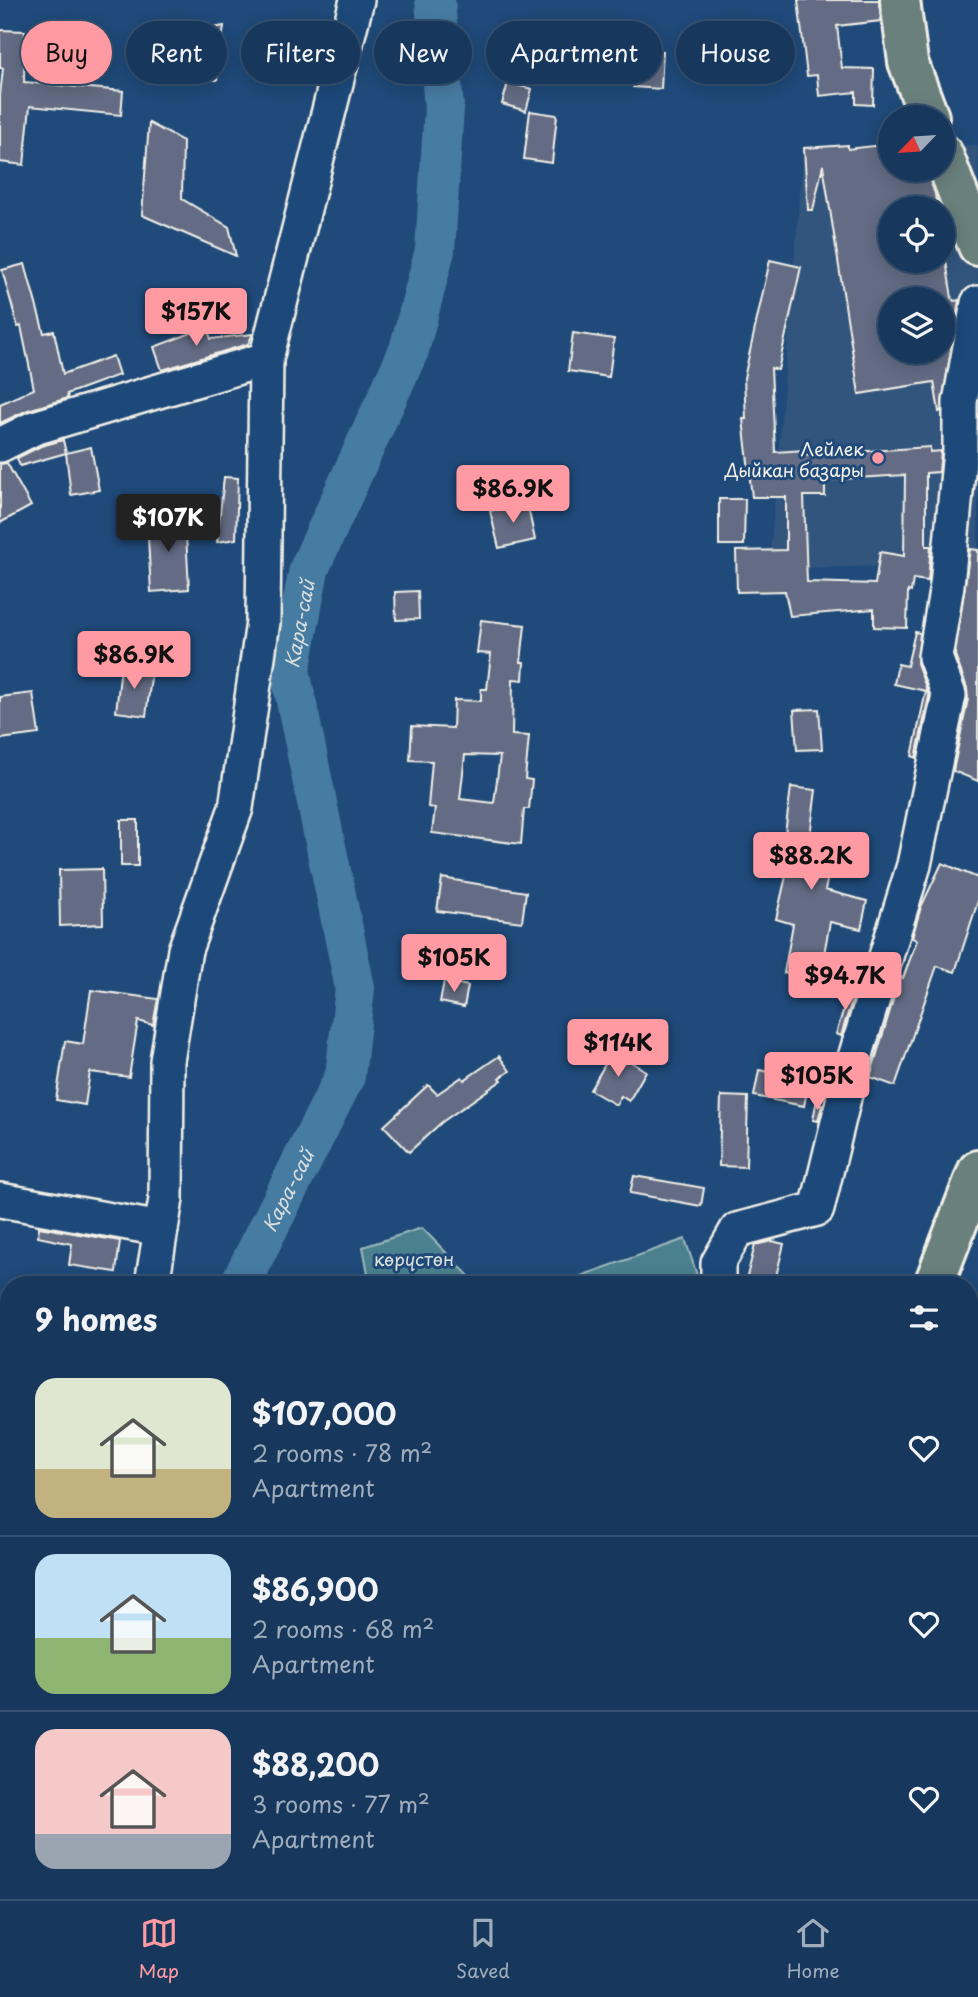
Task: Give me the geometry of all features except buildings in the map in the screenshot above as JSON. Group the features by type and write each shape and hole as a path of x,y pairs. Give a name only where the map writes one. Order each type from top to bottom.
{"main road":[{"path":"900,0 908,62 924,105"},
{"path":"955,182 977,236"},
{"path":"937,1276 978,1170"}],"street":[{"path":"153,1276 166,1199 167,1061 185,950 236,808 262,622 266,359 357,0"},
{"path":"718,1276 718,1263 737,1230 817,1209 849,1077 914,865 949,695 935,657 949,571 960,451 960,402 978,303"},
{"path":"0,445 34,428 266,359"},
{"path":"0,1200 161,1229"}],"shaded area":[{"name":"Лейлек Дыйкан базары","path":"978,145 978,565 769,568 803,152 878,149 878,182 956,182 956,146"}],"green space":[{"name":"көрүстөн","path":"422,1228 469,1276 368,1276 363,1247"},
{"path":"685,1239 697,1276 581,1276"}],"waterway":[{"name":"Кара-сай","path":"244,1276 345,1076 355,988 290,671 309,569 409,350 435,250 444,108 435,0"}],"place":[{"name":"Лейлек Дыйкан базары","path":"878,458"}]}
